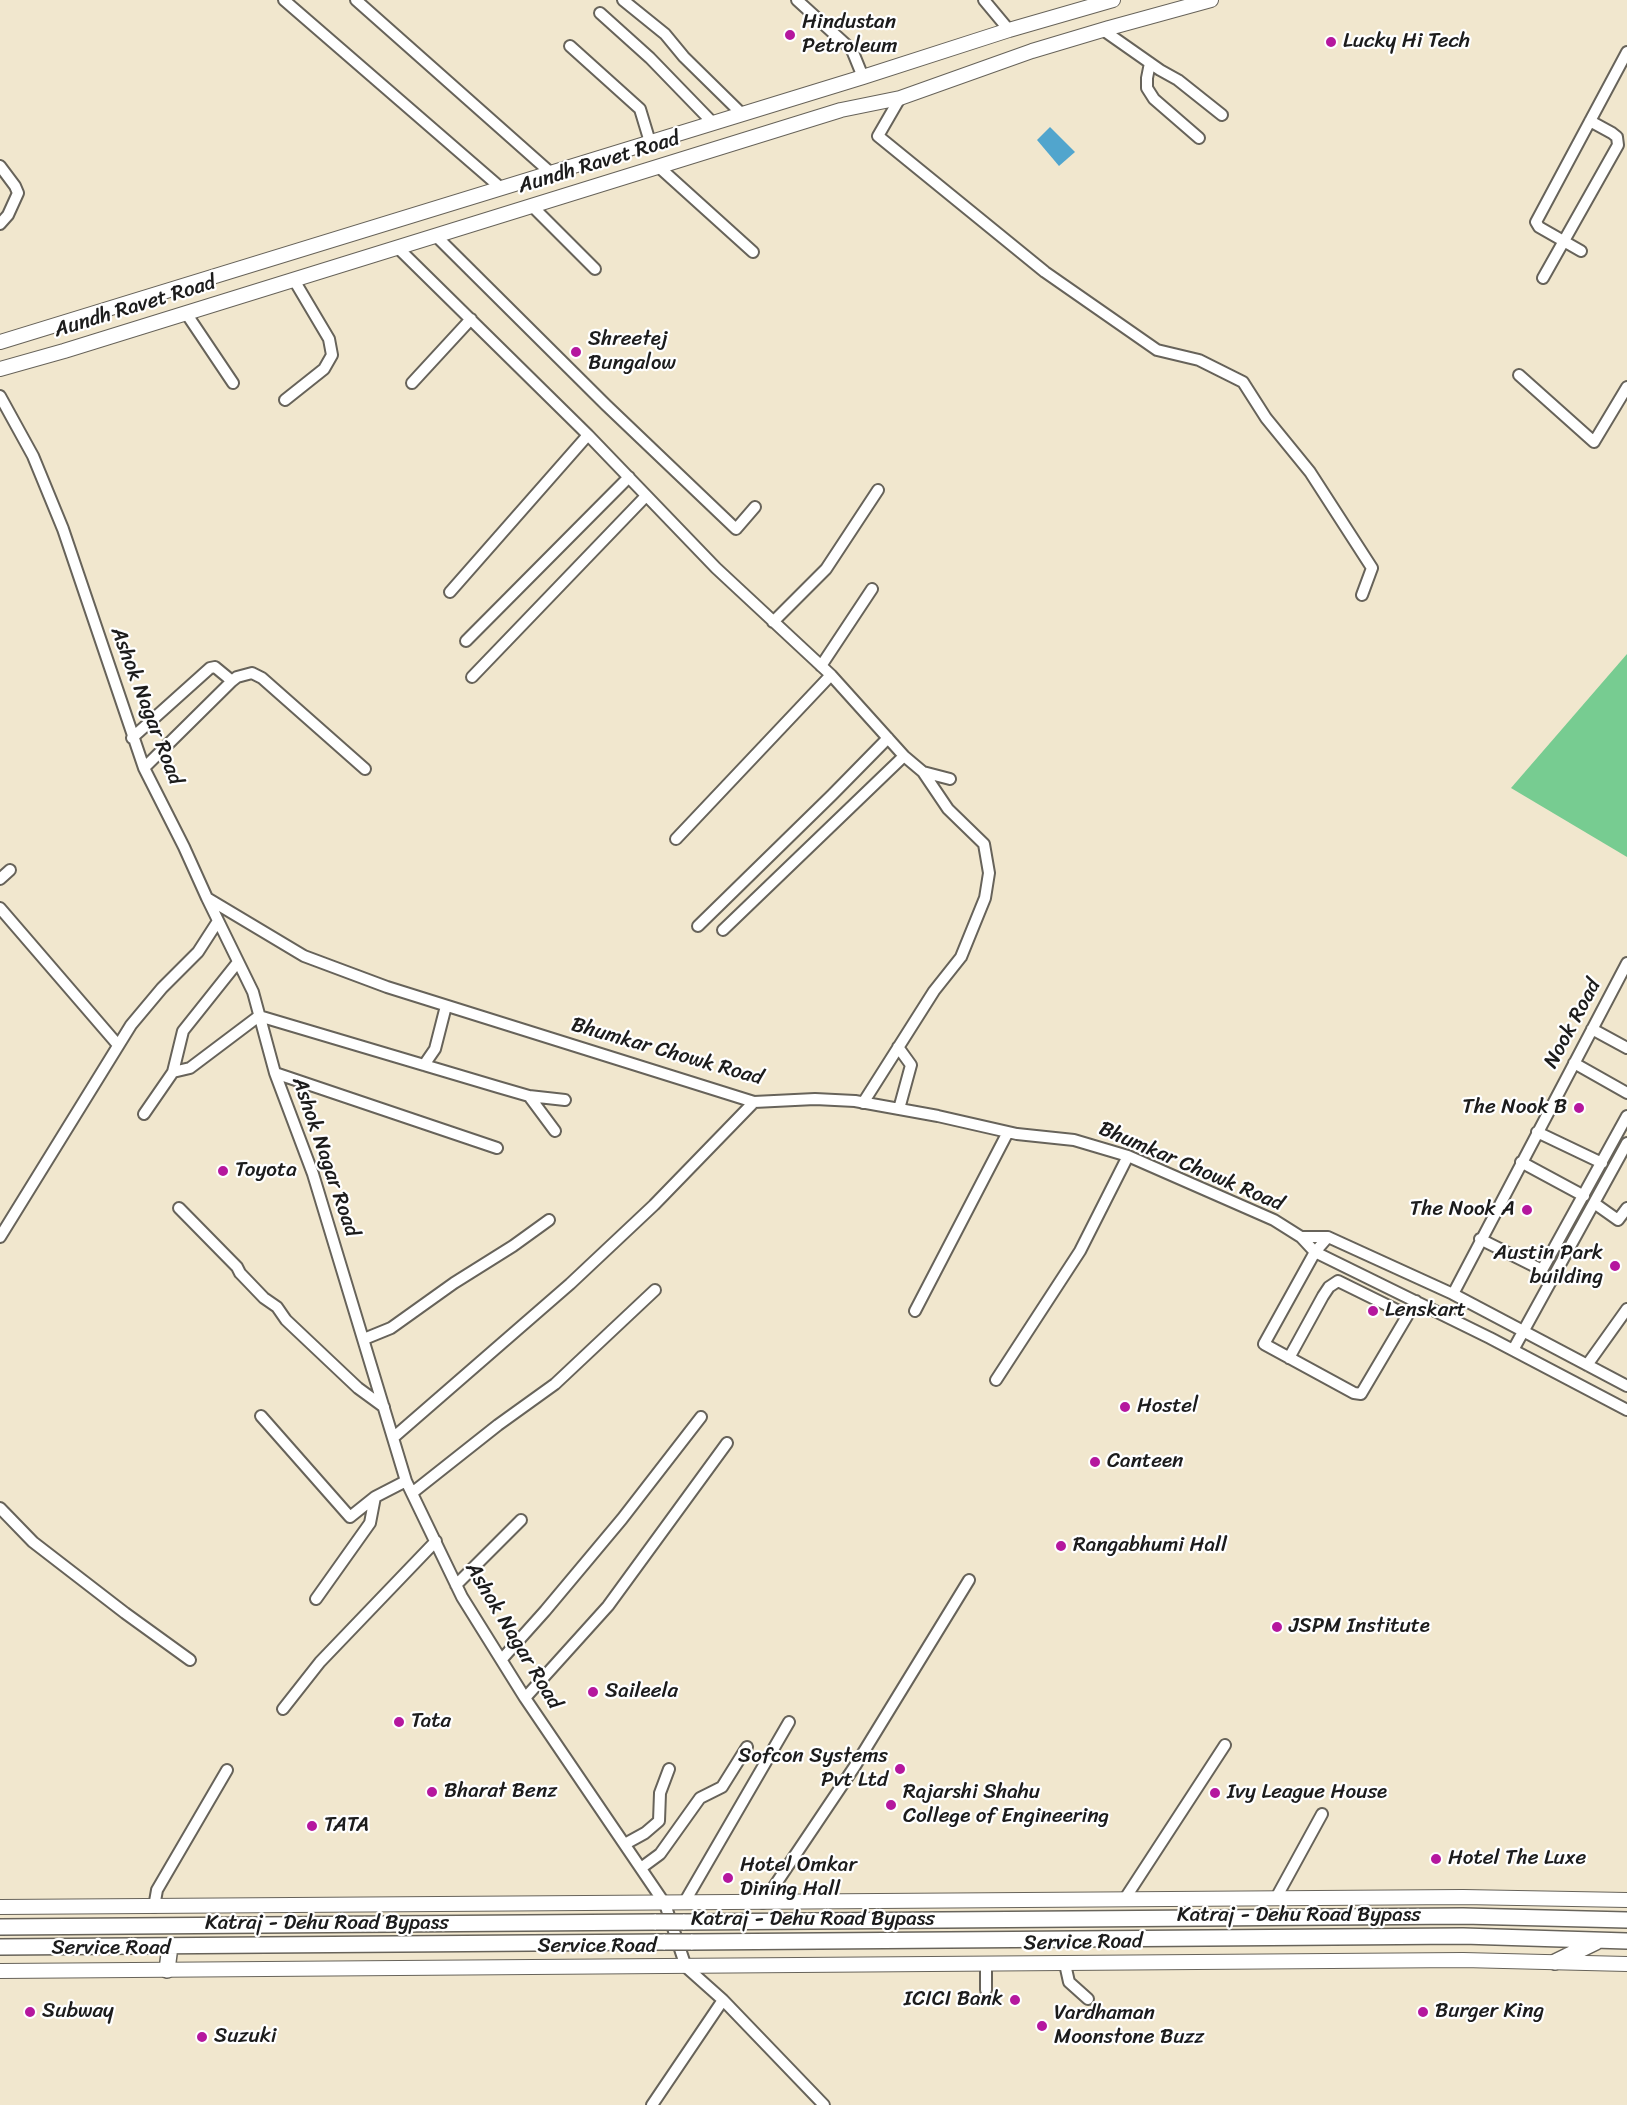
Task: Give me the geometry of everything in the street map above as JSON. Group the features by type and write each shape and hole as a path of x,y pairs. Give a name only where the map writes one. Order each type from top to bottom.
{"highway":[{"name":"Katraj - Dehu Road Bypass","path":"0,1927 1451,1916 1627,1920"},
{"name":"Katraj - Dehu Road Bypass","path":"0,1947 1463,1936 1627,1941"},
{"path":"1555,1962 1599,1941"},
{"path":"167,1970 170,1946"}],"main road":[{"name":"Aundh Ravet Road","path":"0,342 1009,30 1113,0"},
{"name":"Aundh Ravet Road","path":"0,369 660,168 841,110 900,98 1032,51 1211,0"},
{"name":"Service Road","path":"0,1907 1463,1897 1627,1900"},
{"name":"Service Road","path":"0,1971 1463,1960 1627,1964"}],"street":[{"path":"284,0 501,188"},
{"path":"356,0 551,173"},
{"path":"623,0 666,34 684,57 742,114"},
{"path":"798,0 852,50 863,77"},
{"path":"984,0 1009,30"},
{"path":"600,14 650,58 713,123"},
{"path":"1103,30 1178,80 1222,115"},
{"path":"570,46 640,109 650,142"},
{"path":"1581,251 1539,227 1536,222 1627,52"},
{"path":"1150,63 1147,88 1154,99 1199,138"},
{"path":"900,98 878,136 1045,272 1157,350 1199,360 1243,382 1266,418 1310,472 1372,567 1362,595"},
{"path":"1543,278 1618,145 1617,138 1612,133 1590,121"},
{"path":"0,166 18,193 8,215 0,224"},
{"path":"660,168 753,252"},
{"path":"532,206 595,269"},
{"path":"436,236 590,389 736,529 755,507"},
{"path":"398,248 588,435 716,568 831,675 904,756 923,772 948,809 984,844 989,873 985,898 961,957 934,990 863,1103"},
{"path":"285,400 324,369 332,355 329,339 294,280"},
{"path":"186,313 233,383"},
{"path":"412,382 471,319"},
{"path":"1519,375 1594,442 1627,387"},
{"name":"Ashok Nagar Road","path":"0,396 33,456 63,529 144,768 253,992 275,1073 313,1174 406,1481 474,1617 525,1698 664,1904 687,1967"},
{"path":"450,592 588,435"},
{"path":"466,641 629,477"},
{"path":"774,622 826,569 878,490"},
{"path":"472,677 646,496"},
{"path":"821,666 872,589"},
{"path":"132,738 210,668 215,668 232,681"},
{"path":"144,768 232,681 252,673 262,678 365,769"},
{"path":"676,839 831,675"},
{"path":"698,926 888,738"},
{"path":"723,930 904,756"},
{"path":"923,772 950,779"},
{"path":"0,879 10,870"},
{"name":"Bhumkar Chowk Road","path":"207,898 304,956 387,987 754,1102 815,1099 863,1103 1008,1132 1074,1140 1128,1156 1274,1220 1301,1237 1315,1252 1416,1300 1627,1410"},
{"path":"0,908 118,1046"},
{"path":"0,1237 130,1025 162,987 198,952 218,921"},
{"path":"144,1114 173,1072 183,1030 238,962"},
{"name":"Nook Road","path":"1453,1294 1627,963"},
{"path":"424,1065 435,1049 446,1006"},
{"path":"173,1072 190,1068 259,1016 529,1096 565,1100"},
{"path":"1592,1029 1627,1048"},
{"path":"898,1047 911,1065 899,1109"},
{"path":"1574,1063 1627,1093"},
{"path":"275,1073 497,1148"},
{"path":"529,1096 555,1131"},
{"path":"394,1437 570,1284 646,1213 754,1102"},
{"path":"1480,1239 1542,1270 1627,1116"},
{"path":"915,1311 1008,1132"},
{"path":"1537,1132 1602,1163"},
{"path":"1513,1350 1627,1143"},
{"path":"996,1380 1080,1251 1128,1156"},
{"path":"1521,1162 1584,1196"},
{"path":"1594,1203 1618,1220 1627,1208"},
{"path":"179,1208 264,1298 277,1307 286,1320 358,1388 384,1407"},
{"path":"364,1339 391,1328 549,1220"},
{"name":"Bhumkar Chowk Road","path":"1301,1237 1328,1237 1453,1294 1627,1386"},
{"path":"1328,1237 1315,1252 1264,1344 1354,1393 1361,1394 1416,1300"},
{"path":"1289,1358 1323,1296 1329,1287 1338,1281 1407,1316"},
{"path":"412,1493 498,1425 555,1384 655,1290"},
{"path":"1587,1365 1627,1309"},
{"path":"261,1416 350,1517 375,1497 406,1481"},
{"path":"502,1659 608,1536 701,1417"},
{"path":"525,1698 608,1606 727,1443"},
{"path":"316,1599 370,1523 375,1497"},
{"path":"0,1508 33,1542 190,1660"},
{"path":"456,1585 521,1520"},
{"path":"283,1709 320,1662 436,1541"},
{"path":"763,1903 855,1766 969,1580"},
{"path":"684,1904 789,1722"},
{"path":"1124,1900 1225,1745"},
{"path":"641,1868 660,1854 700,1798 722,1787 747,1747"},
{"path":"625,1844 645,1833 659,1821 660,1793 669,1769"},
{"path":"154,1906 157,1890 227,1770"},
{"path":"1276,1898 1322,1814"},
{"path":"1065,1964 1070,1982 1088,1999"},
{"path":"986,1965 986,1990"},
{"path":"687,1967 723,2000 824,2105"},
{"path":"652,2105 723,2000"}],"green space":[{"path":"1627,654 1627,857 1511,788"}],"water":[{"path":"1050,127 1075,152 1059,166 1037,140"}],"place":[{"name":"Hindustan Petroleum","path":"790,35"},
{"name":"Lucky Hi Tech","path":"1331,42"},
{"name":"Shreetej Bungalow","path":"576,352"},
{"name":"The Nook B","path":"1579,1108"},
{"name":"Toyota","path":"223,1171"},
{"name":"The Nook A","path":"1527,1210"},
{"name":"Austin Park building","path":"1615,1266"},
{"name":"Lenskart","path":"1373,1311"},
{"name":"Hostel","path":"1125,1407"},
{"name":"Canteen","path":"1095,1462"},
{"name":"Rangabhumi Hall","path":"1061,1546"},
{"name":"JSPM Institute","path":"1277,1627"},
{"name":"Saileela","path":"593,1692"},
{"name":"Tata","path":"399,1722"},
{"name":"Sofcon Systems Pvt Ltd","path":"900,1769"},
{"name":"Bharat Benz","path":"432,1792"},
{"name":"Ivy League House","path":"1215,1793"},
{"name":"Rajarshi Shahu College of Engineering","path":"891,1805"},
{"name":"TATA","path":"312,1826"},
{"name":"Hotel The Luxe","path":"1436,1859"},
{"name":"Hotel Omkar Dining Hall","path":"728,1878"},
{"name":"ICICI Bank","path":"1015,2000"},
{"name":"Subway","path":"30,2012"},
{"name":"Burger King","path":"1423,2012"},
{"name":"Vardhaman Moonstone Buzz","path":"1042,2026"},
{"name":"Suzuki","path":"202,2037"}]}
